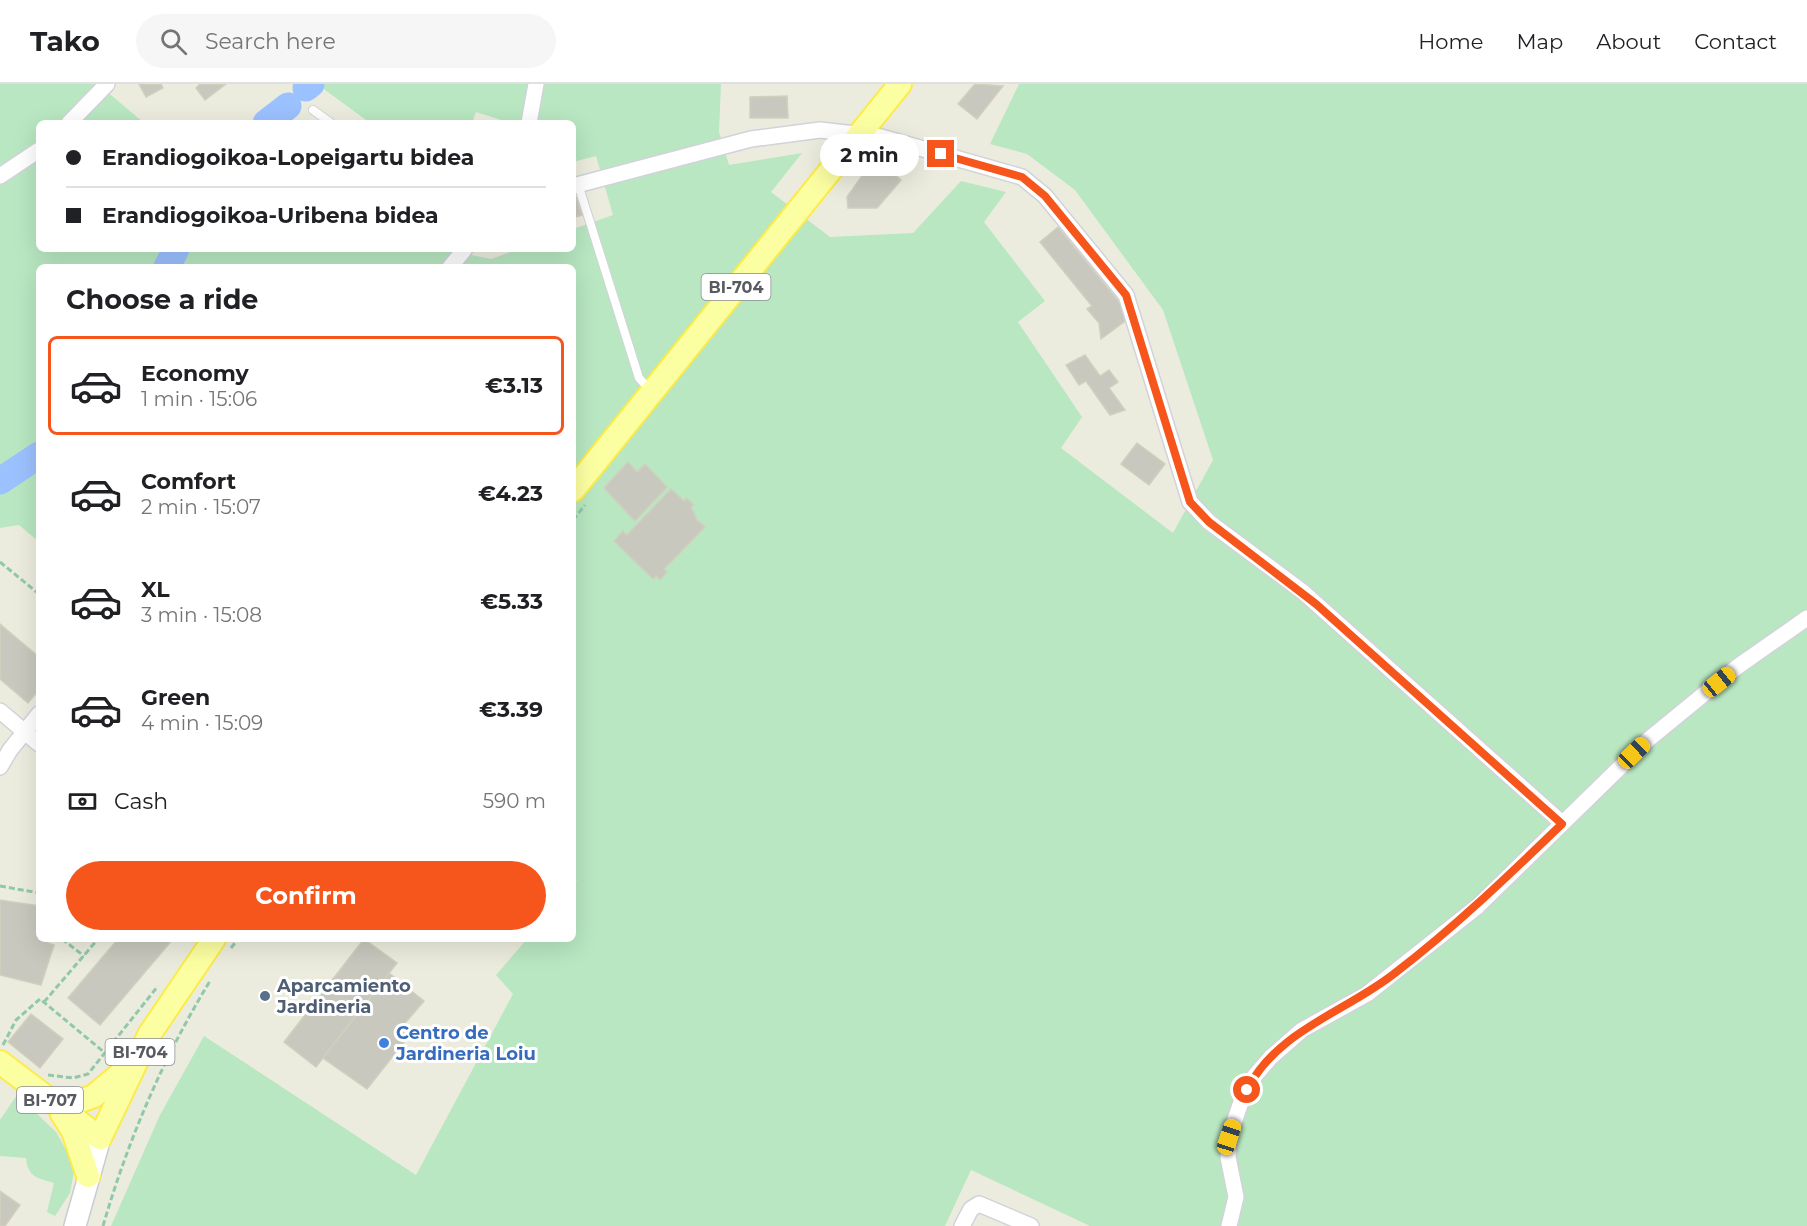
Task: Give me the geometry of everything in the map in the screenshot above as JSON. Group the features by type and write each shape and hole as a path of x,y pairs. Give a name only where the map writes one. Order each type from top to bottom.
{"main road":[{"name":"BI-704","path":"576,485 900,84"},
{"name":"BI-704","path":"100,1138 135,1061 199,979 220,946"},
{"name":"BI-707","path":"5,1053 59,1106 100,1138"},
{"path":"88,1176 73,1131 59,1106 94,1096 135,1061"},
{"path":"75,1226 100,1138"}],"street":[{"path":"72,120 107,84"},
{"path":"530,120 536,84"},
{"path":"576,185 751,139 820,130 881,137 1022,177 1045,196 1126,295 1190,502 1209,522 1311,599 1562,824"},
{"path":"0,176 36,152"},
{"path":"452,264 462,252"},
{"path":"1229,1226 1236,1197 1228,1157 1229,1137 1241,1102 1253,1078 1302,1030 1367,994 1478,906 1649,739 1737,667 1807,618"},
{"path":"0,711 36,741"},
{"path":"0,767 36,718"},
{"path":"962,1226 971,1209 979,1204 1031,1226"}],"lane":[{"path":"313,110 327,120"},
{"path":"576,188 639,378 652,392"}],"path":[{"path":"0,561 36,591"},
{"path":"0,886 36,892"},
{"path":"66,942 84,956"},
{"path":"44,1002 96,942"},
{"path":"41,1074 73,1078 88,1074 165,977"},
{"path":"103,1226 135,1128 188,1019 199,979 213,977"},
{"path":"0,1048 5,1053 16,1020 40,999 105,1053"}],"green space":[{"path":"0,84 98,84 140,120 36,120 36,252 456,252 491,259 511,252 576,252 576,228 613,215 596,156 576,161 576,120 501,120 476,112 473,120 366,120 317,84 721,84 719,132 729,165 802,153 771,192 830,237 913,233 961,181 1006,192 984,222 1045,301 1018,322 1082,417 1061,448 1173,533 1213,460 1163,310 1075,190 1027,154 990,144 1019,84 1807,84 1807,1226 1090,1226 971,1170 945,1226 111,1226 160,1115 204,1036 416,1175 513,994 496,975 524,942 576,942 576,264 36,264 36,539 19,525 0,528"},
{"path":"17,1095 56,1132 75,1166 70,1193 55,1216 47,1212 54,1183 34,1176 26,1158 0,1156 0,1120"}],"building":[{"path":"139,84 161,84 163,88 146,97"},
{"path":"200,84 226,84 205,100 196,88"},
{"path":"975,84 1003,86 977,119 958,104"},
{"path":"787,96 788,118 750,118 750,97"},
{"path":"885,165 901,180 877,208 848,208 847,197 869,166 878,174"},
{"path":"576,197 582,215 576,217"},
{"path":"1058,227 1120,303 1128,319 1101,339 1099,323 1087,309 1092,306 1040,242"},
{"path":"1085,355 1100,376 1109,370 1118,382 1109,388 1125,410 1110,415 1086,381 1079,385 1066,365"},
{"path":"1137,443 1165,464 1149,485 1121,464"},
{"path":"628,462 637,472 645,464 667,487 635,521 604,488"},
{"path":"671,489 684,501 686,498 694,505 691,507 697,520 705,527 664,569 667,572 660,580 656,576 653,579 614,541 623,531 627,535"},
{"path":"0,624 36,654 36,694 28,703 0,679"},
{"path":"0,900 36,906 36,942 48,942 54,945 41,985 0,975"},
{"path":"115,942 170,942 100,1025 68,998"},
{"path":"362,942 368,942 397,963 316,1067 284,1042"},
{"path":"389,973 424,1001 400,1029 408,1037 367,1089 323,1058"},
{"path":"31,1014 63,1039 40,1068 8,1042"},
{"path":"0,1191 20,1205 5,1226 0,1226"}],"waterway":[{"path":"306,88 311,84"},
{"path":"270,120 288,106"},
{"path":"168,264 174,252"},
{"path":"0,481 36,457"}],"place":[{"name":"Aparcamiento Jardineria","path":"265,996"},
{"name":"Centro de Jardineria Loiu","path":"384,1043"}],"route":[{"path":"941,154 1022,177 1045,196 1126,295 1136,321 1153,385 1190,502 1209,522 1303,592 1562,824 1478,906 1396,973 1367,994 1321,1017 1302,1030 1271,1057 1253,1078 1247,1090"}]}
